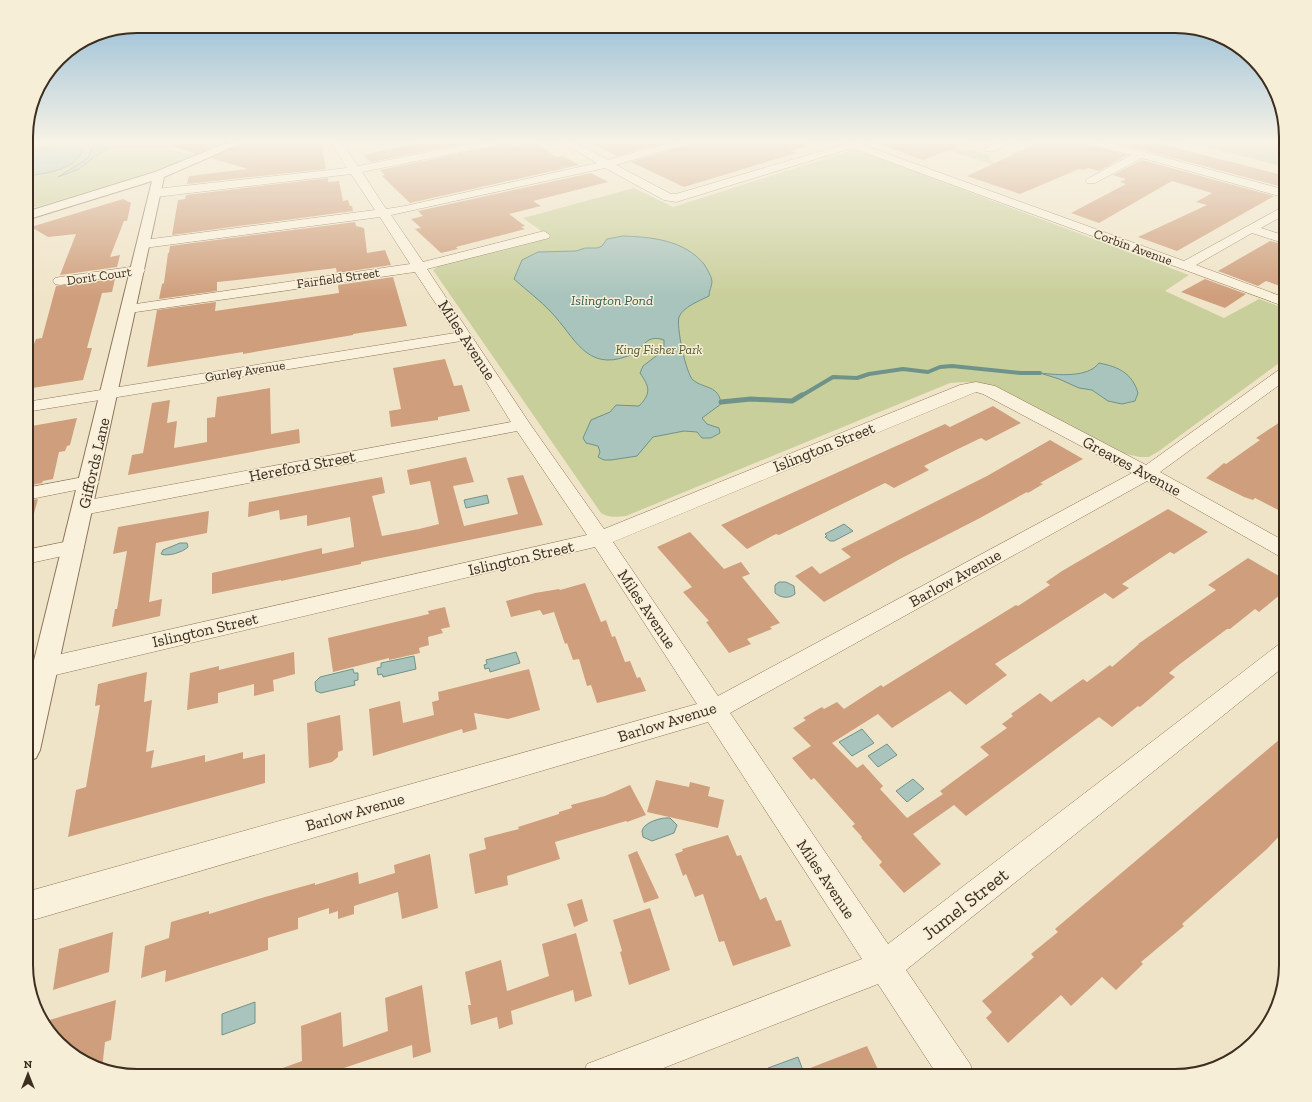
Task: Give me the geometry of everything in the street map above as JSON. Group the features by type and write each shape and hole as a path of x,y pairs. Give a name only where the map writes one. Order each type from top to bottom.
{"street":[{"path":"33,214 119,193"},
{"name":"Giffords Lane","path":"33,693 36,669 74,547 156,193"},
{"name":"Miles Avenue","path":"370,193 522,425 600,539 953,1069"},
{"path":"144,244 384,214 475,193"},
{"path":"661,193 668,197 676,198 691,193"},
{"name":"Corbin Avenue","path":"985,193 1279,300"},
{"path":"1185,266 1279,213"},
{"path":"1251,229 1279,238"},
{"name":"Fairfield Street","path":"129,309 418,267 544,235"},
{"name":"Dorit Court","path":"60,281 138,270"},
{"name":"Gurley Avenue","path":"33,406 465,336"},
{"name":"Barlow Avenue","path":"33,905 714,710 1147,473 1279,377"},
{"name":"Greaves Avenue","path":"976,387 989,390 1147,473 1279,547"},
{"name":"Islington Street","path":"36,669 600,539 966,389 976,387"},
{"name":"Hereford Street","path":"83,508 522,425"},
{"path":"33,493 88,482"},
{"path":"33,556 74,547"},
{"name":"Jumel Street","path":"617,1069 885,966 1279,657"}],"green space":[{"path":"33,193 81,193 33,208"},
{"name":"King Fisher Park","path":"614,193 645,193 673,207 716,193 973,193 1189,275 1165,291 1224,318 1259,299 1279,306 1279,363 1149,457 1140,457 1116,452 984,384 965,382 950,383 626,516 616,517 604,515 601,513 433,270 439,266 550,237 523,218"}],"water":[{"name":"Islington Pond","path":"623,236 645,237 667,241 677,245 696,256 709,272 712,281 709,296 684,310 679,317 678,322 680,339 690,376 697,383 714,390 720,398 721,404 702,418 707,424 719,428 720,433 711,438 702,438 697,432 684,431 653,437 637,456 604,460 598,457 600,452 598,446 586,443 583,438 591,420 610,412 616,405 639,406 646,397 648,390 640,373 643,366 664,350 664,340 657,338 652,339 633,354 614,360 592,356 575,341 538,299 514,279 522,260 538,252 576,251 585,248 597,248 602,246 607,239"},
{"path":"1099,363 1119,369 1132,380 1138,393 1135,401 1122,404 1108,401 1092,390 1079,388 1059,379 1040,373 1064,375 1080,373 1094,368"},
{"path":"487,495 489,503 466,508 464,500"},
{"path":"844,524 853,531 834,541 830,541 825,537 827,536 825,534"},
{"path":"180,543 187,543 188,547 175,554 161,554 163,550"},
{"path":"779,582 786,582 794,586 795,594 790,597 785,597 775,593 775,585"},
{"path":"516,652 520,663 490,672 489,668 485,669 484,665 487,664 486,660"},
{"path":"414,656 416,669 383,677 382,674 378,675 377,668 381,667 381,663"},
{"path":"353,669 354,673 358,673 358,680 354,681 355,685 321,693 316,691 315,682 320,677"},
{"path":"862,729 874,743 852,756 839,742"},
{"path":"887,744 897,755 878,767 868,756"},
{"path":"913,779 924,789 907,802 896,791"},
{"path":"670,818 677,825 674,833 652,841 643,837 642,831 646,825 658,819"},
{"path":"255,1002 255,1023 222,1035 222,1014"},
{"path":"798,1057 802,1069 768,1069"}],"building":[{"path":"199,193 341,193 343,201 348,200 353,211 172,235 178,200 185,199 186,195"},
{"path":"400,193 453,193 410,203"},
{"path":"498,193 563,193 533,201 541,206 509,214 525,226 521,227 525,229 456,247 458,249 441,253 415,229 421,228 411,219 423,216 418,211"},
{"path":"1108,193 1150,193 1099,223 1071,213"},
{"path":"1211,193 1265,193 1274,196 1177,251 1138,237 1207,205 1196,202"},
{"path":"123,199 131,203 127,221 124,221 110,257 120,255 117,267 60,275 76,234 48,237 33,228 33,226"},
{"path":"355,222 356,226 364,228 367,253 385,250 391,265 337,273 336,268 217,282 217,291 159,299 162,284 164,283 170,246"},
{"path":"1270,241 1279,243 1279,286 1266,281 1258,286 1218,271"},
{"path":"393,277 407,326 353,334 243,354 243,352 147,367 157,310 216,302 215,311 339,293 338,285"},
{"path":"115,279 112,292 102,293 87,348 92,348 83,380 33,388 33,346 36,339 42,338 56,286"},
{"path":"1205,279 1246,294 1225,308 1181,292"},
{"path":"445,359 454,386 462,385 470,411 438,417 438,420 391,427 389,411 401,409 393,368"},
{"path":"270,388 271,434 299,429 300,443 128,475 132,455 143,453 152,403 170,400 167,423 177,421 174,448 207,442 207,418 215,417 217,397"},
{"path":"993,406 1021,423 986,441 981,438 924,466 929,470 894,488 885,483 747,549 721,525 945,424 950,427"},
{"path":"77,418 70,445 67,446 65,451 59,452 53,479 33,485 33,426"},
{"path":"1279,423 1279,510 1255,498 1253,500 1244,497 1206,478 1224,463 1226,464 1260,440 1256,438"},
{"path":"1050,440 1083,459 1040,483 1043,484 1028,493 1027,492 900,559 824,602 795,576 812,566 820,574 851,557 841,549 987,476"},
{"path":"466,457 474,482 453,486 464,526 518,514 507,478 523,475 543,525 361,562 361,564 281,581 212,594 212,573 322,548 322,554 354,547 350,517 307,526 307,515 280,520 279,510 248,517 249,502 382,477 385,493 372,496 382,536 419,529 439,524 430,481 410,485 407,470"},
{"path":"38,499 33,517 33,500"},
{"path":"1168,509 1208,532 1174,554 1170,552 1122,584 1129,588 1113,599 1105,593 995,664 1007,675 966,705 950,691 892,728 878,714 832,743 857,768 863,764 883,786 880,789 907,818 943,794 940,791 989,755 980,747 1007,728 1002,724 1013,716 1011,714 1040,693 1051,702 1083,679 1087,682 1110,665 1112,667 1138,644 1216,590 1208,585 1248,558 1279,576 1279,596 1259,612 1255,609 1230,629 1227,629 1180,664 1169,673 1175,677 1140,707 1138,706 1112,727 1099,717 966,816 954,805 913,834 941,864 904,893 879,865 882,862 852,826 855,824 814,778 811,780 792,758 811,746 793,728 806,720 803,718 822,707 824,709 837,702 844,709 881,685 883,687 1016,605 1018,606 1050,585 1046,582 1062,571"},
{"path":"209,511 207,533 156,543 149,602 162,599 160,616 112,627 115,609 117,609 127,551 113,554 118,527"},
{"path":"690,532 724,569 741,562 750,574 742,577 780,623 770,627 772,629 747,639 751,644 729,653 706,622 709,621 683,592 692,587 657,547"},
{"path":"585,583 601,622 606,620 612,637 615,636 625,662 630,661 637,678 640,677 646,691 597,703 591,685 587,686 579,659 573,660 567,643 565,644 554,612 543,615 540,610 511,617 506,601 535,593 560,590"},
{"path":"445,607 450,627 441,629 443,633 428,637 429,645 419,648 420,653 389,660 389,658 333,672 328,638 429,614 428,611"},
{"path":"294,652 295,674 273,680 274,691 254,696 254,684 218,693 218,703 187,710 190,673 219,666 219,670"},
{"path":"529,669 540,710 508,719 474,713 477,729 463,733 462,729 373,756 369,709 400,701 403,723 434,715 432,702 439,700 438,692"},
{"path":"147,672 144,702 152,700 146,752 154,750 151,768 205,755 205,762 243,752 243,759 265,754 265,783 68,837 76,790 86,787 100,705 95,706 98,684"},
{"path":"340,715 343,750 338,752 338,757 332,762 309,768 307,723"},
{"path":"1279,740 1279,836 1267,849 1182,924 1184,926 1141,962 1143,964 1116,990 1102,977 1071,1006 1061,995 1008,1043 986,1018 992,1012 982,1001 1034,957 1031,954 1058,932 1055,929"},
{"path":"656,780 689,787 690,782 710,787 708,796 724,800 718,828 647,812"},
{"path":"630,785 646,815 627,822 626,821 555,842 560,859 507,876 508,885 475,894 469,854 486,849 484,838 519,829 518,827 559,814 559,812 572,808 571,805 605,796"},
{"path":"728,835 737,856 741,855 760,900 766,897 776,921 781,920 791,946 733,966 724,941 719,942 703,894 695,897 686,874 683,876 675,854 683,851 682,849"},
{"path":"637,851 659,898 644,903 628,855"},
{"path":"430,854 438,908 402,919 398,892 354,906 354,914 338,919 338,911 329,914 329,908 298,918 298,929 268,938 268,950 165,982 166,970 141,978 145,946 169,938 171,922 209,911 209,914 358,872 359,884 395,873 394,865"},
{"path":"582,899 588,921 574,927 567,904"},
{"path":"650,908 670,970 629,985 620,952 622,951 613,920"},
{"path":"113,932 109,972 53,990 59,949"},
{"path":"576,933 592,996 575,1002 573,990 511,1011 513,1024 499,1029 497,1017 471,1025 468,1005 471,1005 465,972 501,960 507,991 549,976 542,944"},
{"path":"422,985 431,1052 413,1058 412,1045 344,1069 280,1069 302,1061 301,1026 341,1012 343,1047 388,1031 385,998"},
{"path":"116,1000 111,1040 105,1042 103,1064 74,1048 63,1039 49,1020"},
{"path":"867,1046 878,1069 808,1069"}],"waterway":[{"path":"801,396 833,377 857,378 869,374 903,369 928,372 940,367 952,366 1021,373 1040,373"},
{"path":"721,402 751,399 792,401 802,395"}]}
